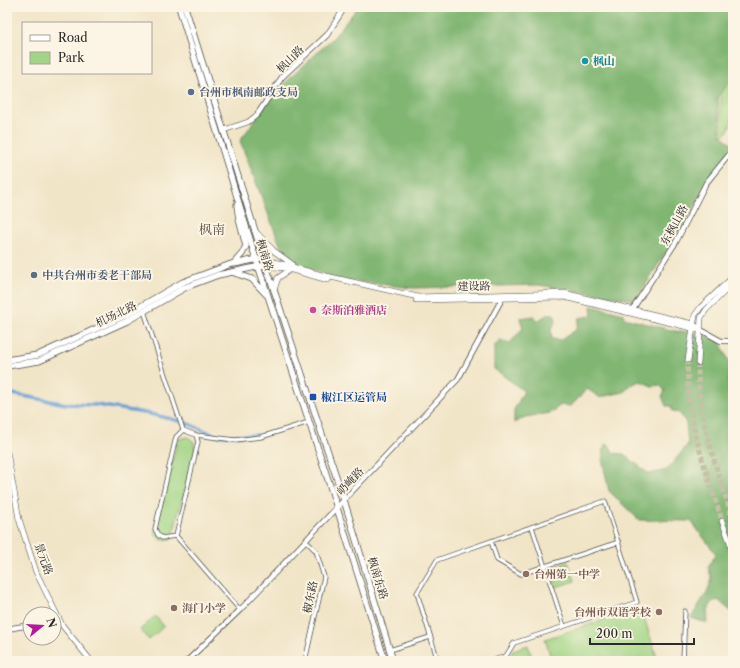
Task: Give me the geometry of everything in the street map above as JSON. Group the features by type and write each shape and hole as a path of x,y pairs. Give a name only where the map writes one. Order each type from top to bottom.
{"main road":[{"name":"枫南路","path":"179,7 258,266 337,507 385,661"},
{"name":"枫南路","path":"185,7 263,259 344,500"},
{"path":"226,266 237,260 246,246 239,219 238,198"},
{"path":"255,231 274,251 297,267"},
{"name":"建设路","path":"226,266 256,259 263,259 322,275 418,297 564,297 693,326"},
{"name":"机场北路","path":"7,360 38,355 124,316 183,282 226,266"},
{"name":"机场北路","path":"7,366 40,361 127,321 186,287 230,272 258,266 266,266"},
{"name":"建设路","path":"266,266 290,270 417,300 564,293 693,326 701,330"},
{"path":"274,291 278,278 290,270"},
{"path":"230,272 243,274 252,279 268,297"},
{"path":"688,360 695,315 701,307 733,277"},
{"path":"698,363 701,318 706,310 733,283"},
{"name":"景元路","path":"7,452 19,519 36,572 51,606"},
{"name":"枫南东路","path":"344,500 393,661"},
{"path":"722,521 732,548"},
{"name":"景元路","path":"62,627 91,661"}],"street":[{"name":"枫山路","path":"224,130 248,122 257,115 282,78 327,35 345,7"},
{"name":"东枫山路","path":"632,310 676,242 706,183 733,150"},
{"name":"屷崦路","path":"187,661 240,610 458,379 503,297"},
{"path":"144,311 183,430"},
{"path":"701,330 721,341 733,341"},
{"path":"183,430 196,435 235,440 261,437 309,422"},
{"path":"176,536 162,538 158,535 155,529 176,437 183,430"},
{"path":"176,536 198,442 196,435"},
{"path":"438,661 417,593 437,560 605,501 637,602 514,643 506,656 491,661"},
{"path":"532,526 564,626"},
{"path":"176,536 240,610"},
{"path":"491,540 497,560 521,574 619,542"},
{"name":"椒东路","path":"305,661 324,577 316,551 306,541"},
{"path":"683,661 685,611"},
{"path":"7,629 22,626"},
{"path":"390,650 430,637"}],"green space":[{"path":"358,7 733,7 733,78 718,96 720,134 733,145 636,300 539,285 413,288 336,279 286,260 240,141 274,93 334,37"},
{"path":"733,58 733,112 728,131 723,136 721,133 721,97 709,76"},
{"path":"591,306 624,314 624,318 675,331 701,333 720,342 730,364 727,391 733,392 733,613 718,600 710,607 707,623 691,618 707,592 712,579 708,567 716,554 691,521 639,520 609,491 602,459 605,444 610,446 613,453 624,454 649,474 667,470 688,444 686,423 679,412 672,411 671,406 666,406 662,396 665,391 660,385 652,386 640,381 631,385 624,392 601,398 587,389 571,406 561,405 550,413 525,417 514,423 514,410 524,391 494,369 494,347 500,340 510,343 523,328 520,318 534,316 537,321 548,314 554,314 556,320 551,330 552,339 561,340 577,329 579,318 592,316"},
{"path":"188,437 194,442 195,450 173,535 171,539 162,540 155,535 155,531 177,442 179,439"},
{"path":"568,562 575,581 556,587 550,569"},
{"path":"641,608 658,661 552,661 545,639"},
{"path":"155,616 164,626 149,640 140,630"},
{"path":"528,645 533,661 508,661 513,650"}],"waterway":[{"path":"7,393 66,404 97,405 150,414 184,422 218,436 262,435"}],"tunnel":[{"path":"688,360 689,401 693,422 703,462 722,521"},
{"path":"698,363 704,422 714,461 732,518"}],"place":[{"name":"枫山","path":"585,61"},
{"name":"台州市枫南邮政支局","path":"191,92"},
{"name":"中共台州市委老干部局","path":"34,275"},
{"name":"奈斯泊雅酒店","path":"313,310"},
{"name":"椒江区运管局","path":"313,397"},
{"name":"台州第一中学","path":"526,574"},
{"name":"海门小学","path":"174,608"},
{"name":"台州市双语学校","path":"659,612"}],"district":[{"name":"枫南","path":"212,229"}]}
